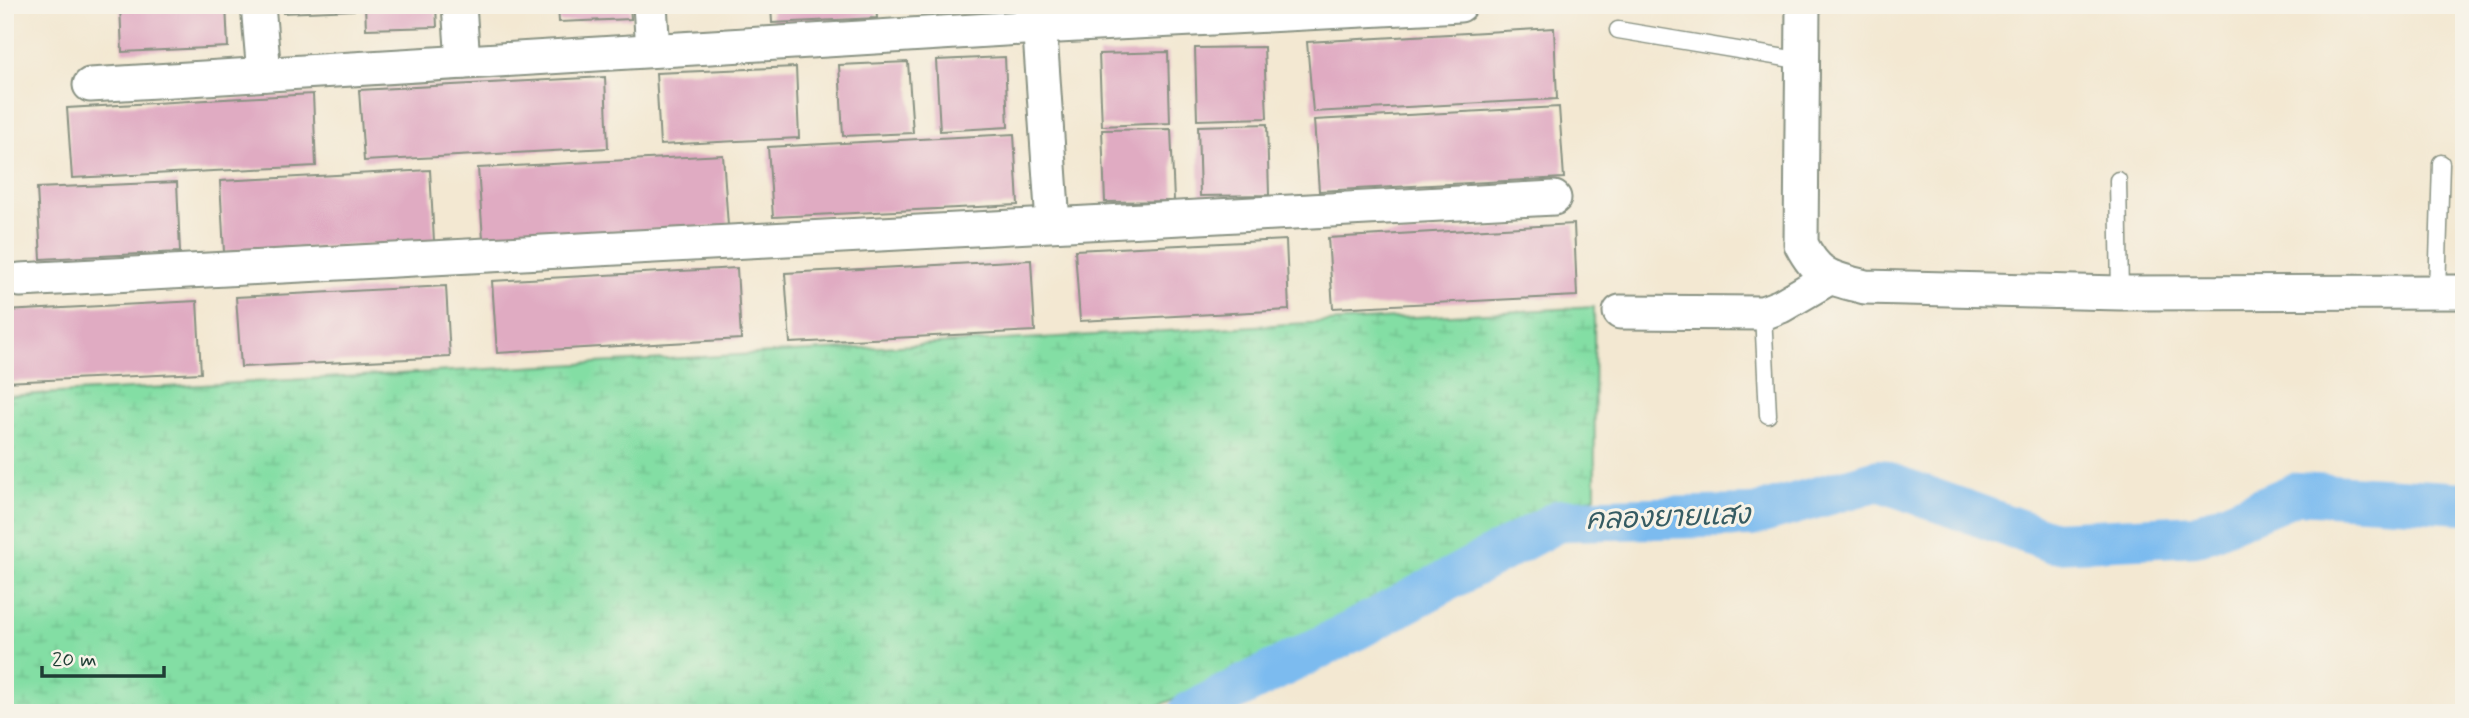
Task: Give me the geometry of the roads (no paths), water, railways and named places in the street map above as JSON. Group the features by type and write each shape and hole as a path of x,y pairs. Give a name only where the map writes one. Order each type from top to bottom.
{"street":[{"path":"258,5 264,74"},
{"path":"459,5 463,62"},
{"path":"650,5 653,50"},
{"path":"90,85 653,50 1038,16 1460,5"},
{"path":"1803,5 1801,244 1813,267 1829,278 1865,287 2120,293 2450,292"},
{"path":"1038,16 1053,225"},
{"path":"20,281 1554,198"},
{"path":"1620,312 1763,313 1782,306 1829,278"}],"lane":[{"path":"1618,30 1803,61"},
{"path":"2441,163 2450,292"},
{"path":"2118,180 2120,293"},
{"path":"1763,313 1768,415"}],"waterway":[{"name":"คลองยายแสง","path":"1189,713 1353,631 1560,520 1751,516 1879,480 2053,542 2198,535 2297,493 2464,503"}]}
